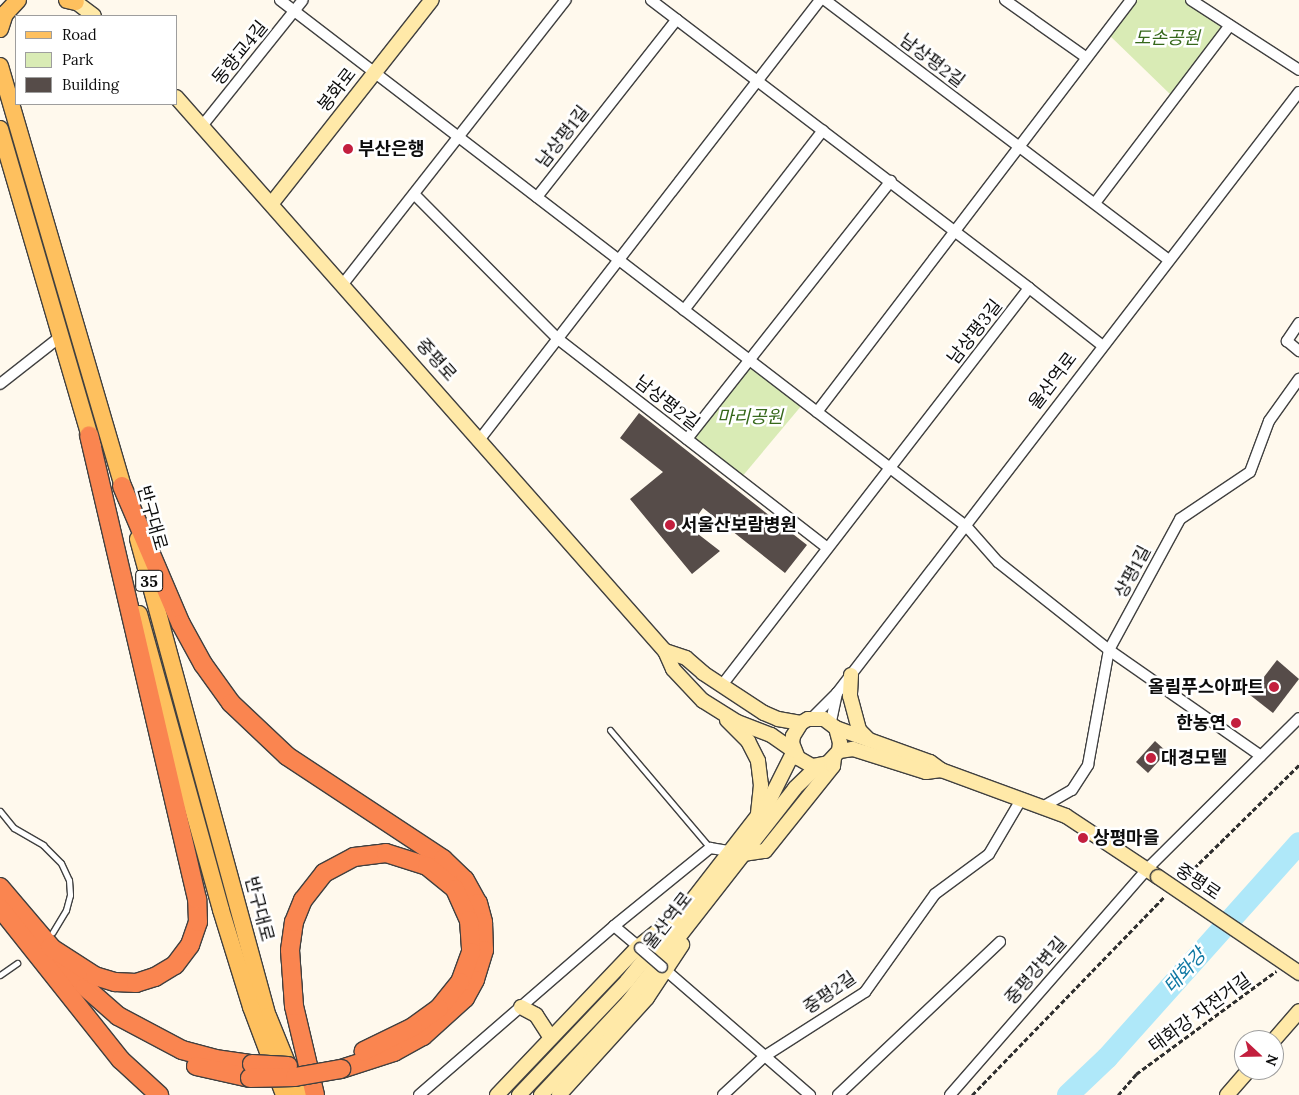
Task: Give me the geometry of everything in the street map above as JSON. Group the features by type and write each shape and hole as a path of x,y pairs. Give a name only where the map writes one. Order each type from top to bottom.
{"highway":[{"path":"0,887 51,940 95,976 115,982 136,983 155,977 175,964 190,945 198,922 197,899 89,435"},
{"path":"59,982 92,1012 152,1049 210,1070 251,1071 339,1064 394,1052 423,1036 465,998 475,980 484,950 484,922 478,903 465,880 444,859 287,756 231,703 203,664 181,624 122,486"},
{"path":"315,1095 296,1023 291,974 292,936 303,900 324,873 354,857 386,853 418,862 442,876 455,889 466,910 472,942 465,972 448,999 413,1027 339,1064"},
{"path":"0,908 121,1060 159,1095"},
{"path":"51,940 85,987 134,1026 199,1055 251,1071"}],"main road":[{"path":"0,29 5,14 18,0"},
{"path":"74,0 93,15"},
{"name":"봉화로","path":"272,203 432,0"},
{"name":"반구대로","path":"0,66 122,486 268,1016 300,1095"},
{"name":"중평로","path":"178,99 480,438 665,651 673,669 703,700 720,712"},
{"name":"반구대로","path":"0,129 89,435 221,910 251,1007 284,1095"},
{"path":"665,651 686,658 764,713 778,719 807,720 834,725 930,762 941,770"},
{"path":"851,674 850,696 859,730 869,740"},
{"path":"720,712 771,735 794,751 805,763 818,766 836,754 865,750 926,772 941,770"},
{"path":"720,712 748,742 758,761 761,785 757,816"},
{"path":"794,751 793,736 807,720"},
{"path":"737,852 765,851 823,780 833,766 840,743 834,725"},
{"name":"울산역로","path":"737,852 757,816 769,801 794,751"},
{"name":"울산역로","path":"541,1095 628,1002 737,852 794,788 818,766"},
{"name":"중평로","path":"941,770 1044,806 1097,834 1299,973"},
{"path":"497,1095 639,948 695,908"},
{"path":"559,1095 647,998 665,970 695,908"},
{"name":"울산역로","path":"519,1095 695,908"},
{"path":"522,1007 536,1015 551,1038"},
{"path":"1283,1030 1299,1011"},
{"path":"1227,1095 1240,1080"}],"street":[{"path":"280,0 967,527 998,562 1109,650 1261,756"},
{"name":"동향교4길","path":"202,126 303,0"},
{"path":"343,284 566,0"},
{"path":"651,0 957,231 1103,346"},
{"path":"480,438 820,0"},
{"name":"남상평2길","path":"825,0 1020,147"},
{"path":"1005,0 1087,58"},
{"path":"817,412 957,231 1131,0"},
{"path":"1191,0 1299,70"},
{"name":"남상평1길","path":"537,197 676,19"},
{"path":"1095,204 1230,25"},
{"name":"울산역로","path":"807,720 837,693 967,527 1103,346 1299,92"},
{"path":"684,310 823,130"},
{"path":"1020,147 1170,260"},
{"path":"687,439 891,181"},
{"path":"414,194 558,338"},
{"name":"남상평3길","path":"722,685 1029,288"},
{"path":"1299,323 1287,340 1299,351"},
{"path":"0,384 60,337"},
{"name":"남상평2길","path":"558,338 827,548"},
{"name":"상평1길","path":"1044,806 1072,790 1088,765 1109,650 1180,519 1250,472 1270,421 1299,379"},
{"path":"834,725 837,693"},
{"name":"중평강변길","path":"950,1095 1152,873 1299,718"},
{"name":"중평2길","path":"724,1095 765,1056 865,992 935,894 989,854 1022,798"},
{"path":"710,848 737,852"},
{"name":"울산역로","path":"419,1095 614,926 710,848"},
{"path":"614,926 810,1095"},
{"path":"838,1095 1000,942"}],"lane":[{"path":"610,730 710,848"},
{"path":"0,810 14,828 54,854 61,862 69,880 70,895 66,910 51,940"},
{"path":"0,975 18,963"}],"path":[{"path":"1178,883 1299,764"},
{"path":"972,1095 1171,890"},
{"name":"태화강 자전거길","path":"1118,1095 1136,1074 1277,970"}],"green space":[{"name":"도손공원","path":"1132,0 1186,0 1225,25 1173,97 1107,33"},
{"name":"마리공원","path":"750,366 802,405 741,478 693,440"}],"building":[{"name":"서울산보람병원","path":"639,413 807,545 785,573 703,508 689,527 720,551 692,574 630,499 663,472 620,438"},
{"name":"올림푸스아파트","path":"1277,660 1299,679 1273,713 1250,695"},
{"path":"1155,741 1167,752 1148,773 1136,762"}],"waterway":[{"name":"태화강","path":"1068,1095 1107,1058 1299,843"}],"place":[{"name":"부산은행","path":"348,149"},
{"name":"서울산보람병원","path":"670,525"},
{"name":"올림푸스아파트","path":"1274,687"},
{"name":"한농연","path":"1236,723"},
{"name":"대경모텔","path":"1151,758"},
{"name":"상평마을","path":"1083,838"}]}
